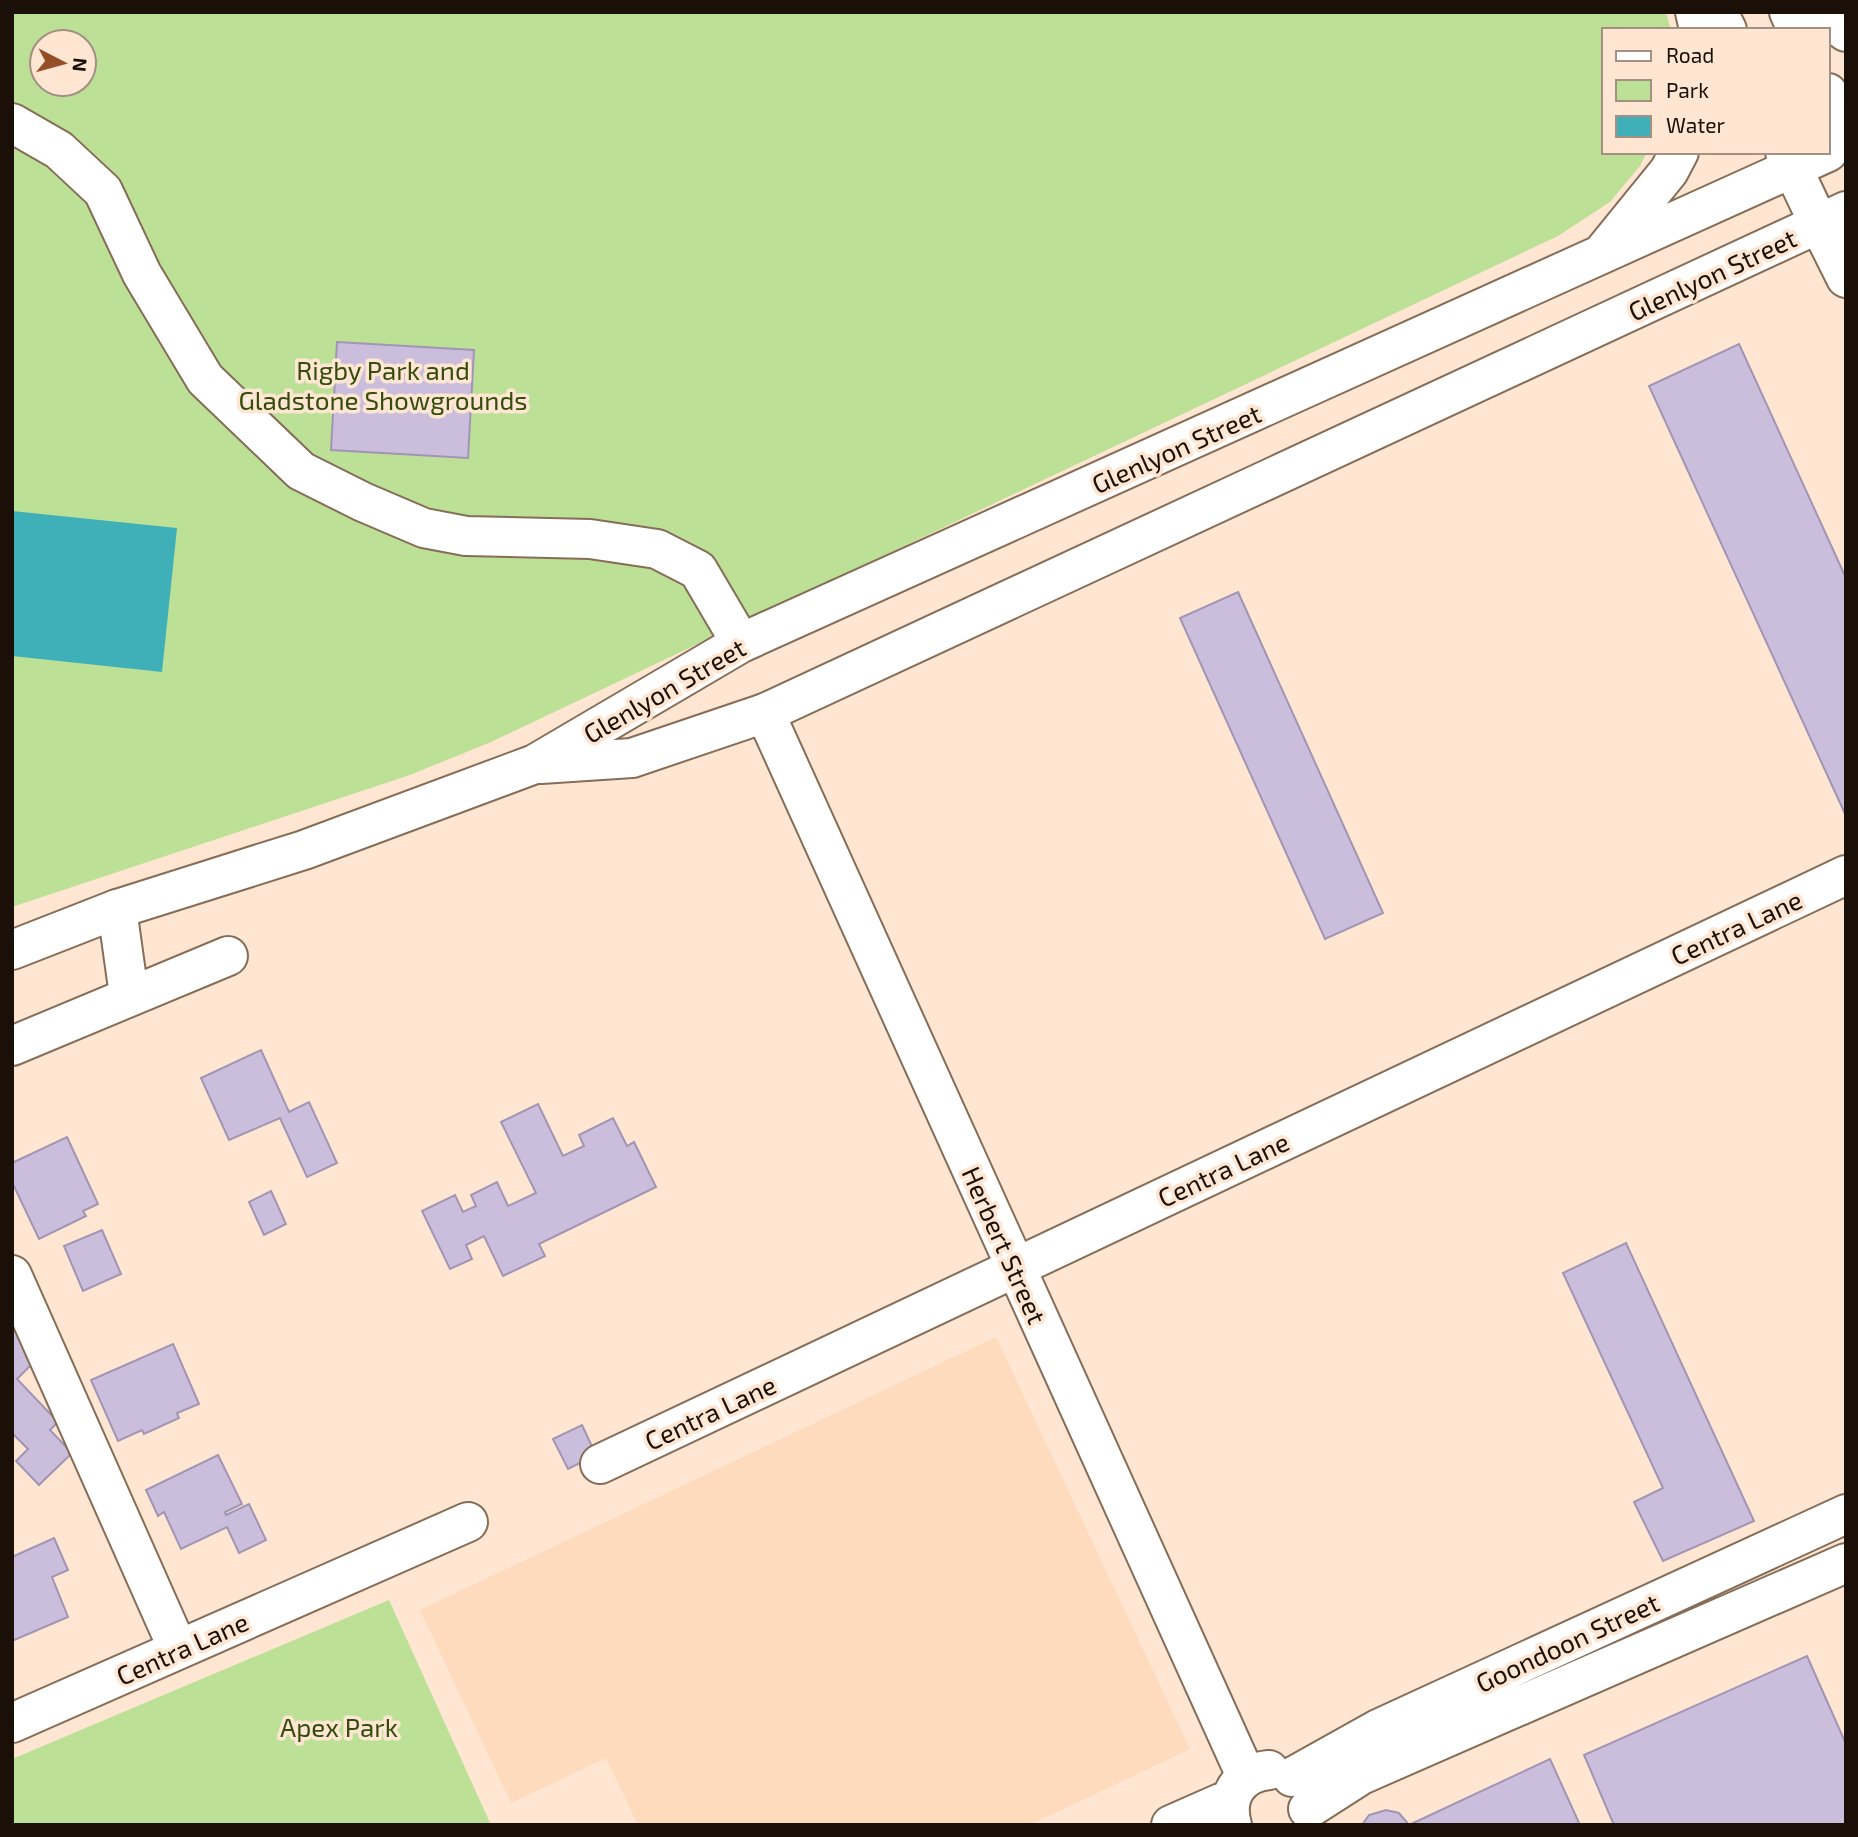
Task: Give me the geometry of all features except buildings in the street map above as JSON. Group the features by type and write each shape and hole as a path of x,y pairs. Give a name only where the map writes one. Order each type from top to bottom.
{"main road":[{"path":"1718,12 1726,28"},
{"path":"1789,12 1796,28"},
{"path":"1820,12 1846,32"},
{"path":"1830,97 1846,133"},
{"path":"12,123 59,150 103,191 142,274 205,379 302,471 363,502 424,528 466,536 590,539 657,549 698,570 741,643"},
{"name":"Glenlyon Street","path":"1830,151 1846,144"},
{"path":"1598,258 1669,171 1678,154"},
{"name":"Glenlyon Street","path":"12,950 117,909 304,850 536,764 741,643 1598,258 1788,160 1818,154"},
{"path":"1788,160 1832,217 1846,278"},
{"name":"Glenlyon Street","path":"536,764 632,758 765,713 1832,217"},
{"name":"Herbert Street","path":"765,713 1015,1266 1236,1800"},
{"name":"Centra Lane","path":"600,1464 1846,875"},
{"path":"117,909 129,995"},
{"path":"12,1046 228,956"},
{"path":"12,1275 178,1649"},
{"name":"Goondoon Street","path":"1302,1804 1378,1728 1846,1514"},
{"name":"Centra Lane","path":"12,1723 468,1522"},
{"name":"Goondoon Street","path":"1302,1804 1362,1775 1846,1563"},
{"path":"1171,1825 1236,1800 1257,1771 1282,1772 1302,1804"}],"shaded area":[{"path":"996,1337 1190,1749 1030,1825 638,1825 606,1758 511,1803 420,1610"}],"green space":[{"name":"Rigby Park and Gladstone Showgrounds","path":"12,12 1666,12 1670,28 1602,28 1602,154 1646,154 1640,166 1610,202 1558,236 491,742 410,775 12,907"},
{"name":"Apex Park","path":"389,1600 491,1825 12,1825 12,1759"}],"water":[{"path":"12,511 177,528 162,672 12,656"}]}
